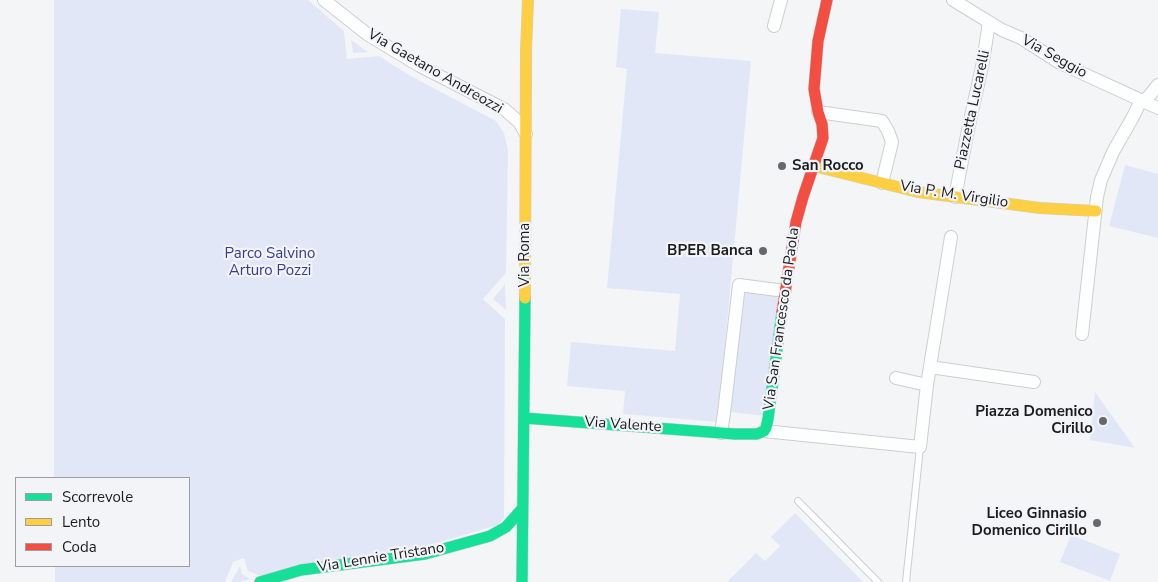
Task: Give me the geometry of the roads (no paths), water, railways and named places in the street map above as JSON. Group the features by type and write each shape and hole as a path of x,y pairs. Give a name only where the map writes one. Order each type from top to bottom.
{"street":[{"name":"Via Gaetano Andreozzi","path":"313,0 364,39 417,72 494,112 509,114"},
{"name":"Via Gaetano Andreozzi","path":"324,0 375,38 420,66 498,105 509,114"},
{"name":"Via Roma","path":"522,582 528,0"},
{"path":"774,26 781,0"},
{"name":"Via San Francesco da Paola","path":"721,432 757,434 764,431 768,420 796,222 823,138 822,124 814,89 818,41 827,0"},
{"name":"Via Seggio","path":"953,0 1002,30 1021,38 1060,64 1158,108"},
{"name":"Piazzetta Lucarelli","path":"955,197 983,62 989,22"},
{"path":"1082,334 1096,197 1101,180 1112,152 1134,115 1143,101 1158,85"},
{"path":"818,112 882,121 892,142 882,183"},
{"path":"509,114 519,122 526,134"},
{"name":"Via P. M. Virgilio","path":"814,166 918,192 1040,208 1096,210"},
{"path":"764,431 920,446 927,385 951,237"},
{"path":"721,432 726,404 739,285 785,291"},
{"path":"930,367 1034,382"},
{"path":"896,378 927,385"},
{"name":"Via Valente","path":"524,418 721,432"},
{"name":"Via Lennie Tristano","path":"260,582 300,570 425,554 490,536 506,527 522,509"}],"lane":[{"path":"906,582 920,446"},
{"path":"798,501 878,582"}],"place":[{"name":"San Rocco","path":"782,166"},
{"name":"BPER Banca","path":"763,251"},
{"name":"Piazza Domenico Cirillo","path":"1103,421"},
{"name":"Liceo Ginnasio Domenico Cirillo","path":"1097,523"}],"park label":[{"name":"Parco Salvino Arturo Pozzi","path":"270,262"}]}
